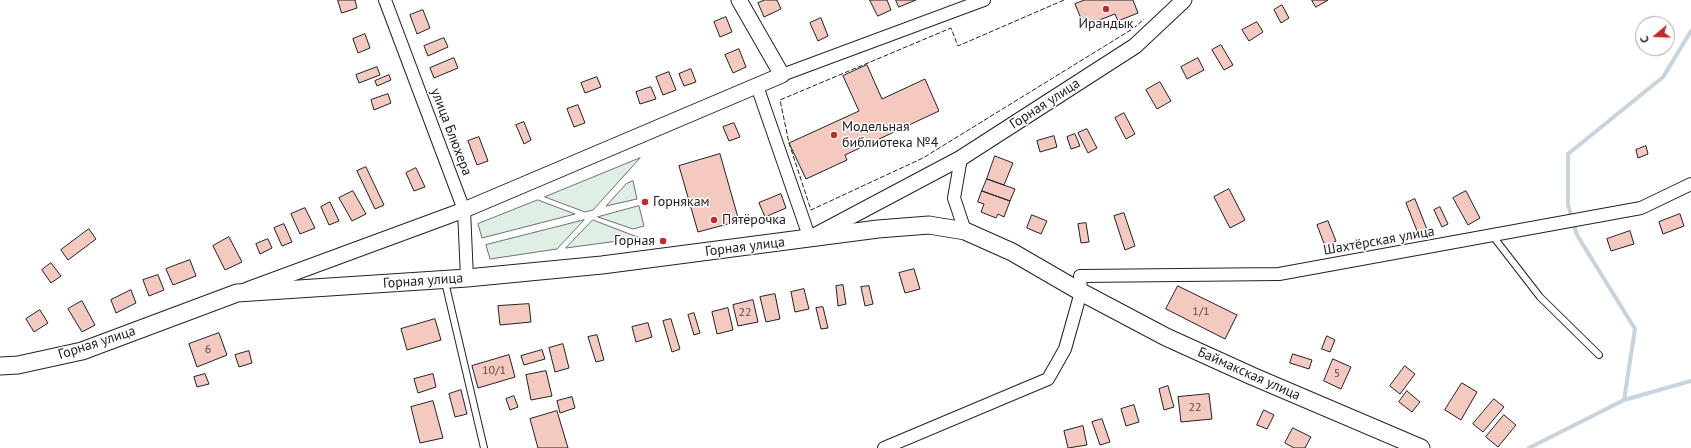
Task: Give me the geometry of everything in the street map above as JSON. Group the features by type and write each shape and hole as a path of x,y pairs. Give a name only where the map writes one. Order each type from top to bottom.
{"main road":[{"name":"Баймакская улица","path":"810,239 878,229 929,225 965,231 1012,252 1081,292 1174,341 1421,448"},
{"name":"Горная улица","path":"0,366 18,364 82,350 237,294 467,278 602,265 810,239"}],"street":[{"name":"улица Блюхера","path":"385,0 464,210 467,278"},
{"path":"739,0 782,75"},
{"name":"Горная улица","path":"237,294 464,210 782,75 984,0"},
{"name":"Горная улица","path":"810,239 961,158 1135,46 1184,0"},
{"path":"757,86 810,239"},
{"path":"961,158 954,198 965,231"},
{"name":"Шахтёрская улица","path":"1081,292 1080,276 1279,274 1641,208 1691,184"},
{"path":"884,448 1048,379 1065,349 1081,292"}],"lane":[{"path":"1492,235 1540,297 1599,355"},
{"path":"445,280 484,448"}],"green space":[{"path":"640,158 593,210 585,212 545,197"},
{"path":"633,181 637,199 606,206 626,184"},
{"path":"538,200 575,214 482,238 478,224"},
{"path":"639,206 644,226 633,229 598,217"},
{"path":"584,220 557,249 490,259 486,245"},
{"path":"593,220 640,238 566,248"}],"building":[{"path":"338,0 355,0 357,8 342,13"},
{"path":"765,0 777,0 781,9 764,17 758,3"},
{"path":"870,0 887,0 891,10 878,16"},
{"path":"896,0 916,0 899,7"},
{"name":"Ирандык","path":"1085,0 1133,0 1138,13 1118,21 1115,14 1084,26 1075,4"},
{"path":"1312,0 1328,0 1316,7"},
{"path":"1282,5 1289,18 1281,23 1274,10"},
{"path":"423,10 430,28 417,34 410,15"},
{"path":"726,17 732,32 720,37 714,22"},
{"path":"821,18 828,36 818,41 810,23"},
{"path":"1257,22 1263,32 1249,41 1242,30"},
{"path":"365,34 370,48 358,53 353,39"},
{"path":"444,38 448,47 428,56 424,46"},
{"path":"1221,45 1233,65 1224,70 1212,50"},
{"path":"739,49 746,67 733,73 725,55"},
{"path":"454,58 458,68 434,78 430,68"},
{"path":"1198,58 1204,70 1187,79 1181,67"},
{"path":"867,65 882,99 925,79 939,111 845,155 847,160 806,179 789,143 859,111 843,76"},
{"path":"377,67 380,75 359,83 356,75"},
{"path":"691,69 696,82 684,86 679,74"},
{"path":"669,72 676,90 663,95 656,77"},
{"path":"389,75 391,80 377,86 375,81"},
{"path":"597,77 601,87 585,93 581,83"},
{"path":"1160,82 1171,101 1157,109 1146,90"},
{"path":"651,87 656,99 640,104 636,92"},
{"path":"388,94 391,103 374,110 371,100"},
{"path":"578,105 585,123 574,127 567,109"},
{"path":"1124,113 1135,134 1126,139 1115,118"},
{"path":"524,122 531,140 524,144 516,125"},
{"path":"734,123 740,137 729,141 723,127"},
{"path":"1087,129 1097,148 1088,153 1078,133"},
{"path":"1075,134 1080,146 1071,149 1067,137"},
{"path":"1054,136 1057,147 1040,152 1037,141"},
{"path":"479,137 488,161 477,165 468,141"},
{"path":"1646,146 1648,154 1638,158 1636,150"},
{"path":"720,154 739,221 698,232 679,166"},
{"path":"995,156 1013,163 1004,185 987,179"},
{"path":"366,167 384,205 375,209 357,171"},
{"path":"416,168 425,187 414,191 406,173"},
{"path":"987,179 1015,189 1010,201 982,191"},
{"path":"1229,189 1245,220 1230,228 1214,197"},
{"path":"353,191 366,214 352,221 339,198"},
{"path":"982,191 1010,201 1004,217 998,214 996,218 981,212 984,204 978,202"},
{"path":"1466,191 1480,218 1468,225 1453,198"},
{"path":"781,194 786,208 765,217 759,203"},
{"path":"1415,199 1428,232 1419,236 1406,203"},
{"path":"330,202 339,221 329,225 321,207"},
{"path":"1440,207 1448,224 1442,227 1434,210"},
{"path":"305,208 315,228 300,234 291,214"},
{"path":"1124,213 1135,246 1125,250 1114,216"},
{"path":"1680,214 1684,226 1663,234 1659,222"},
{"path":"1032,215 1047,221 1041,234 1027,228"},
{"path":"1328,221 1336,241 1325,246 1317,225"},
{"path":"1086,223 1089,242 1081,243 1078,224"},
{"path":"284,224 292,242 282,246 274,228"},
{"path":"89,229 96,239 68,260 61,250"},
{"path":"1630,231 1634,244 1611,251 1607,239"},
{"path":"229,237 242,262 225,270 213,246"},
{"path":"268,239 272,248 260,254 256,244"},
{"path":"190,260 196,276 173,285 166,269"},
{"path":"51,263 61,276 51,283 42,270"},
{"path":"914,269 920,289 905,293 899,273"},
{"path":"158,275 164,290 149,296 143,280"},
{"path":"843,285 846,304 838,306 836,286"},
{"path":"869,286 873,304 865,306 861,287"},
{"path":"1178,286 1237,315 1225,339 1166,309"},
{"path":"804,289 809,309 795,312 791,292"},
{"path":"131,290 136,303 116,313 111,300"},
{"path":"775,294 780,319 766,322 760,297"},
{"path":"753,300 758,322 738,326 733,305"},
{"path":"82,301 95,325 82,332 68,309"},
{"path":"529,304 531,322 500,325 498,306"},
{"path":"823,307 828,328 821,329 816,308"},
{"path":"728,308 733,330 717,334 712,312"},
{"path":"40,310 48,323 34,332 26,319"},
{"path":"694,313 700,333 694,335 688,315"},
{"path":"435,319 441,340 407,350 401,329"},
{"path":"671,319 680,349 672,352 663,321"},
{"path":"648,323 652,337 636,342 632,327"},
{"path":"219,333 227,355 197,367 189,344"},
{"path":"597,335 604,360 596,362 588,337"},
{"path":"1327,336 1335,340 1330,352 1322,349"},
{"path":"563,344 569,368 555,372 549,348"},
{"path":"542,350 545,359 524,365 521,356"},
{"path":"249,351 252,363 239,367 235,355"},
{"path":"1293,354 1312,360 1309,369 1290,363"},
{"path":"509,355 515,377 478,388 472,366"},
{"path":"1333,359 1351,367 1341,389 1324,381"},
{"path":"1405,366 1415,374 1400,394 1390,386"},
{"path":"546,371 552,396 531,400 526,375"},
{"path":"205,374 209,384 197,387 194,377"},
{"path":"433,374 436,387 418,393 414,379"},
{"path":"1462,383 1477,392 1461,420 1445,410"},
{"path":"1168,386 1174,407 1164,410 1159,389"},
{"path":"461,390 467,414 455,417 449,394"},
{"path":"1407,391 1420,402 1412,412 1399,402"},
{"path":"1209,394 1212,419 1181,422 1178,397"},
{"path":"514,396 518,407 510,410 506,399"},
{"path":"572,397 575,408 560,413 557,401"},
{"path":"1494,399 1504,407 1483,432 1473,424"},
{"path":"433,401 443,438 420,443 411,407"},
{"path":"1134,405 1139,422 1126,426 1121,409"},
{"path":"1264,410 1274,415 1267,429 1257,425"},
{"path":"557,411 568,448 538,448 530,419"},
{"path":"1504,415 1516,425 1498,447 1486,437"},
{"path":"1102,419 1110,442 1100,445 1092,422"},
{"path":"1083,426 1087,445 1068,448 1064,431"},
{"path":"1293,428 1311,437 1305,448 1294,448 1285,443"}],"waterway":[{"path":"1624,400 1635,329 1577,235 1568,205 1568,154 1663,77 1691,31"},
{"path":"1529,448 1624,400 1691,381"}],"fence":[{"path":"1064,0 958,46 951,28 780,100 789,143 811,210 923,158 1134,28 1144,19"}],"place":[{"name":"Ирандык","path":"1106,9"},
{"name":"Модельная библиотека №4","path":"834,135"},
{"name":"Горнякам","path":"645,202"},
{"name":"Пятёрочка","path":"714,220"},
{"name":"Горная","path":"663,241"}]}
